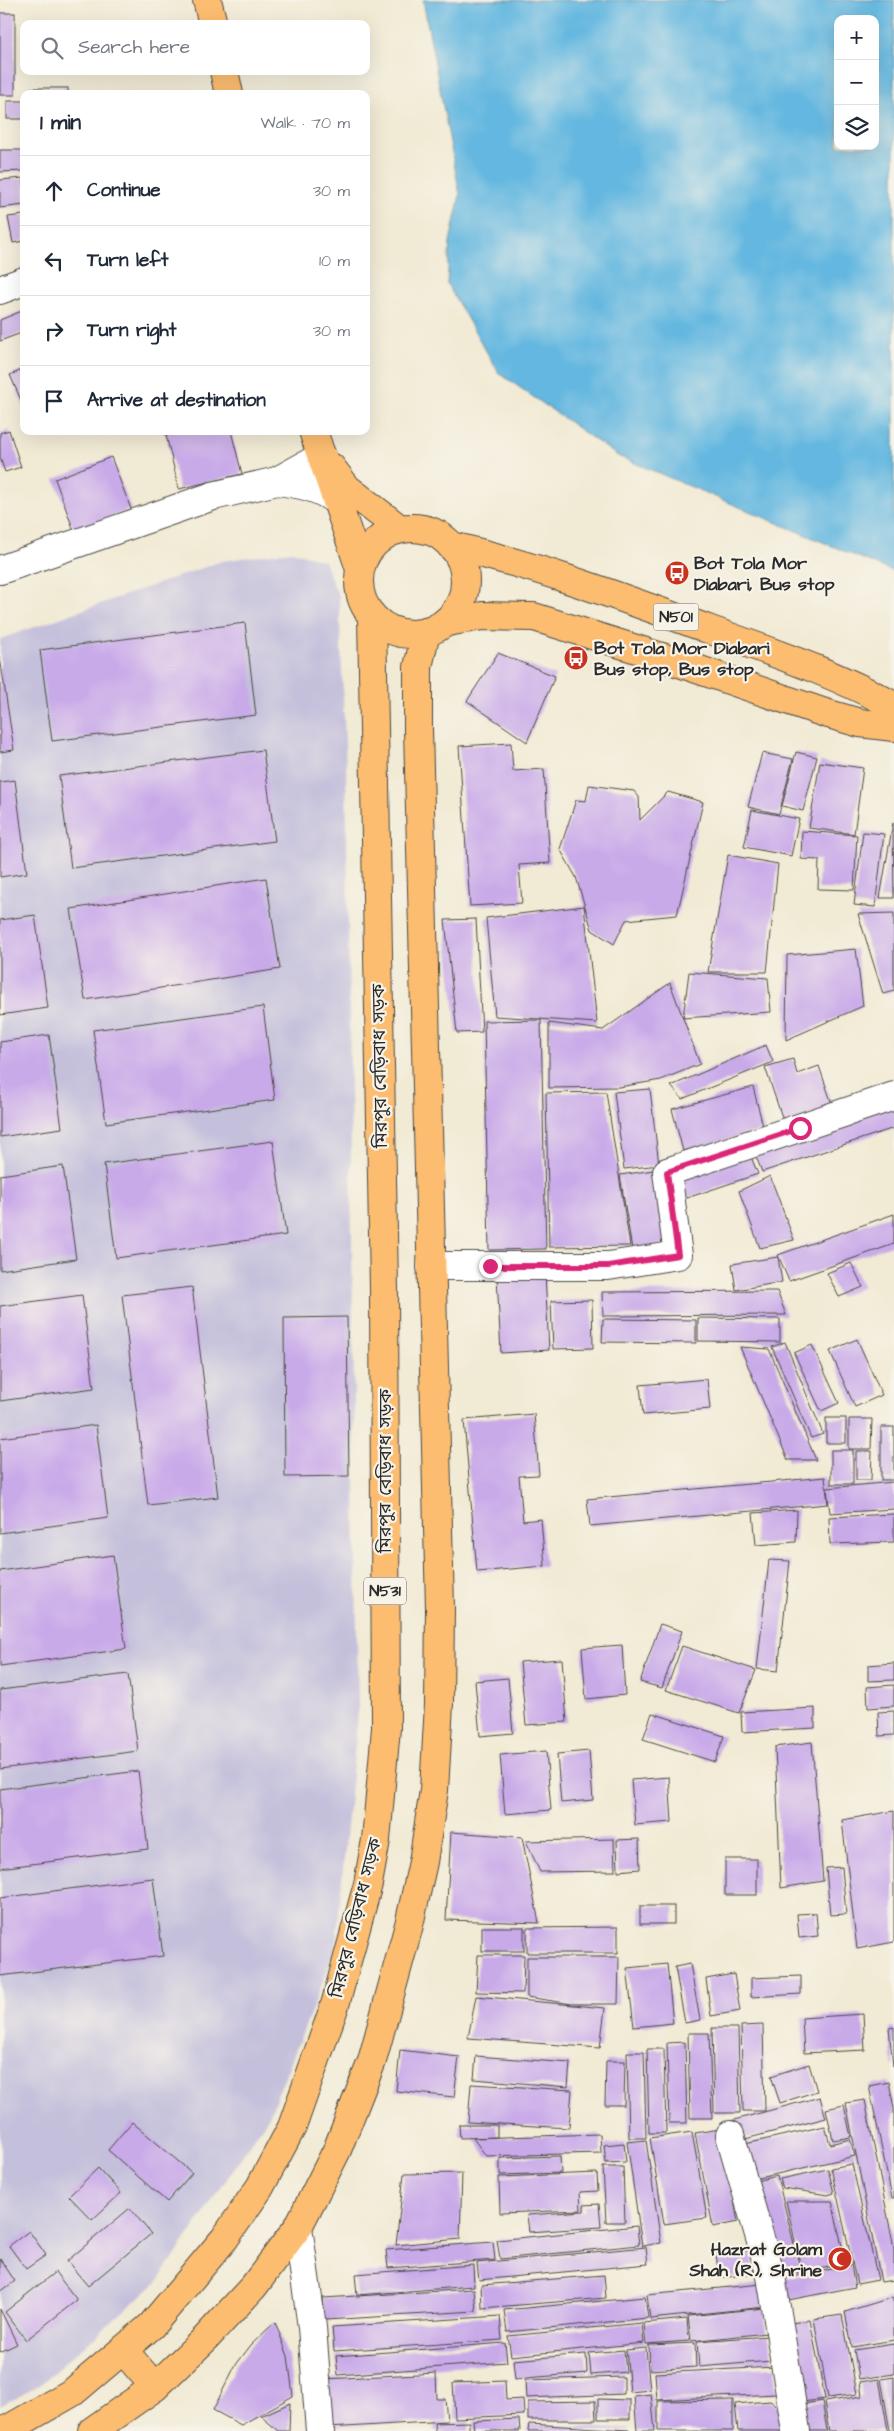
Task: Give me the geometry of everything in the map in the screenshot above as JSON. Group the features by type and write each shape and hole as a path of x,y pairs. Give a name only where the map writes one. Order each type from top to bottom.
{"highway":[{"path":"207,0 212,20"},
{"path":"225,75 228,90"},
{"path":"318,444 347,488 400,529"},
{"name":"N501","path":"318,444 360,569 361,594 372,616 384,627 399,634 415,635 437,627 482,616 534,617 662,657 825,713 860,722 894,727"},
{"name":"N501","path":"400,529 419,528 437,534 451,546 460,559 465,576 464,593 458,608 437,627"},
{"path":"360,569 366,555 375,543 387,534 400,529"},
{"name":"N501","path":"451,546 510,559 596,588 838,677 894,706"},
{"name":"মিরপুর বেড়িবাধ সড়ক","path":"5,2431 72,2392 124,2351 151,2326 225,2238 260,2187 292,2127 335,2005 368,1884 376,1840 386,1728 384,1289 372,616"},
{"path":"92,2431 155,2387 206,2338 254,2286 298,2227 337,2150 372,2061 423,1862 434,1790 439,1704 440,1608 418,668 437,627"},
{"path":"124,2351 155,2387"}],"street":[{"path":"0,290 20,282"},
{"path":"277,481 318,444"},
{"path":"0,570 213,496 277,481 302,484 323,491 338,502"},
{"path":"431,1266 608,1266 678,1255 667,1172 894,1096"},
{"path":"730,2136 771,2276 796,2431"},
{"path":"298,2227 312,2327 320,2431"}],"shaded area":[{"path":"292,551 324,561 339,597 346,768 358,1712 335,1952 269,2116 159,2280 37,2387 0,2406 0,639 222,561"}],"water":[{"path":"423,0 894,0 894,572 618,456 499,373 447,284 450,242 460,195"}],"building":[{"path":"0,13 15,13 15,95 0,95"},
{"path":"31,88 68,88 68,90 31,90"},
{"path":"7,101 20,101 20,119 7,119"},
{"path":"0,150 20,150 20,171 0,172"},
{"path":"20,178 20,206 0,208 0,180"},
{"path":"20,216 20,242 13,243 8,217"},
{"path":"20,312 20,334 0,341 0,320"},
{"path":"20,371 20,398 10,375"},
{"path":"9,430 21,467 5,472 0,458 0,433"},
{"path":"166,435 232,435 242,474 179,489"},
{"path":"111,457 131,509 74,531 55,479"},
{"path":"245,623 256,715 52,741 40,650"},
{"path":"498,653 555,676 527,742 467,701"},
{"path":"0,657 14,750 0,752"},
{"path":"511,743 513,771 544,769 550,863 519,865 522,903 470,906 459,746"},
{"path":"263,750 275,841 71,868 59,776"},
{"path":"796,752 817,757 803,811 782,806"},
{"path":"762,753 793,759 779,814 748,807"},
{"path":"820,762 863,768 854,834 809,828"},
{"path":"15,780 27,873 0,877 0,782"},
{"path":"589,785 634,791 639,797 640,820 668,792 703,802 677,915 626,920 614,944 592,930 576,877 560,849 576,800 586,801"},
{"path":"752,810 799,819 791,856 744,847"},
{"path":"893,823 894,898 880,898"},
{"path":"802,831 857,835 854,890 818,889 819,860 801,859"},
{"path":"863,832 884,834 875,907 854,905"},
{"path":"728,855 778,864 767,972 708,972"},
{"path":"266,878 280,969 85,1000 71,909"},
{"path":"584,906 597,1023 495,1016 486,918"},
{"path":"894,913 894,991 883,994 858,914"},
{"path":"35,915 48,1008 0,1015 0,920"},
{"path":"476,919 482,1032 457,1033 445,920"},
{"path":"856,949 863,1006 786,1040 787,955"},
{"path":"689,972 768,978 771,1012 683,1018"},
{"path":"670,983 700,1064 661,1080 619,1087 549,1088 549,1023 603,1030"},
{"path":"263,1007 275,1100 106,1123 93,1030"},
{"path":"541,1020 546,1249 489,1250 484,1021"},
{"path":"49,1035 62,1128 0,1137 0,1042"},
{"path":"766,1045 773,1062 682,1099 671,1086"},
{"path":"793,1059 797,1074 819,1066 833,1107 785,1126 765,1067"},
{"path":"753,1087 764,1130 683,1151 672,1109"},
{"path":"650,1089 659,1165 624,1169 614,1092"},
{"path":"606,1092 630,1246 549,1247 546,1093"},
{"path":"894,1103 894,1128 762,1172 754,1151"},
{"path":"273,1141 286,1235 116,1258 104,1164"},
{"path":"749,1152 758,1174 678,1201 669,1180"},
{"path":"63,1166 76,1259 0,1270 0,1175"},
{"path":"654,1170 667,1244 632,1249 620,1175"},
{"path":"770,1176 794,1240 760,1248 739,1191"},
{"path":"894,1214 894,1244 789,1281 778,1255"},
{"path":"778,1257 782,1282 736,1290 732,1264"},
{"path":"851,1263 863,1287 839,1297 827,1273"},
{"path":"545,1273 549,1350 501,1353 497,1276"},
{"path":"192,1287 218,1497 148,1505 122,1295"},
{"path":"777,1291 786,1315 603,1316 602,1292"},
{"path":"82,1295 94,1388 0,1401 0,1306"},
{"path":"592,1300 593,1348 553,1349 551,1301"},
{"path":"347,1317 349,1476 285,1477 284,1318"},
{"path":"698,1318 780,1319 780,1342 698,1341"},
{"path":"603,1319 696,1320 696,1343 602,1342"},
{"path":"857,1339 882,1395 855,1407 830,1351"},
{"path":"785,1342 823,1434 811,1438 772,1347"},
{"path":"812,1345 839,1403 821,1411 794,1353"},
{"path":"740,1347 769,1349 816,1460 788,1460"},
{"path":"707,1379 710,1409 643,1415 640,1385"},
{"path":"534,1414 539,1475 519,1476 523,1521 541,1519 545,1566 477,1572 464,1420"},
{"path":"826,1418 846,1418 846,1443 826,1443"},
{"path":"849,1419 872,1419 871,1449 849,1449"},
{"path":"96,1425 108,1518 0,1533 0,1438"},
{"path":"881,1427 894,1427 894,1480 881,1480"},
{"path":"831,1450 853,1450 853,1484 831,1484"},
{"path":"856,1451 872,1451 871,1480 856,1480"},
{"path":"825,1477 828,1504 590,1526 587,1499"},
{"path":"894,1482 894,1509 830,1513 827,1488"},
{"path":"797,1510 796,1542 756,1545 753,1513"},
{"path":"894,1514 894,1542 830,1544 829,1517"},
{"path":"113,1555 126,1649 0,1666 0,1571"},
{"path":"769,1560 790,1561 778,1671 757,1669"},
{"path":"660,1624 682,1631 662,1688 640,1682"},
{"path":"622,1645 625,1695 586,1699 582,1648"},
{"path":"682,1646 756,1670 739,1713 666,1690"},
{"path":"562,1659 567,1722 526,1725 520,1662"},
{"path":"894,1663 894,1680 868,1681 868,1665"},
{"path":"128,1674 138,1751 0,1769 0,1690"},
{"path":"508,1678 513,1733 480,1736 475,1681"},
{"path":"894,1685 894,1706 868,1708 867,1687"},
{"path":"815,1708 815,1728 742,1732 741,1712"},
{"path":"894,1711 894,1735 879,1736 878,1712"},
{"path":"652,1713 724,1736 715,1762 643,1739"},
{"path":"812,1742 823,1881 781,1888 775,1747"},
{"path":"546,1751 551,1810 505,1814 500,1755"},
{"path":"589,1751 593,1800 561,1803 557,1754"},
{"path":"138,1771 148,1849 0,1868 0,1789"},
{"path":"669,1777 672,1822 635,1825 631,1780"},
{"path":"894,1811 894,1942 857,1949 842,1820"},
{"path":"451,1832 522,1837 539,1923 446,1920"},
{"path":"614,1839 615,1871 540,1872 526,1841"},
{"path":"639,1839 640,1869 618,1871 617,1840"},
{"path":"725,1859 757,1859 757,1895 725,1895"},
{"path":"842,1867 846,1914 830,1915 826,1868"},
{"path":"153,1878 163,1956 0,1976 0,1898"},
{"path":"640,1906 674,1906 674,1924 640,1924"},
{"path":"816,1913 818,1936 799,1938 797,1914"},
{"path":"482,1927 524,1927 524,1951 482,1951"},
{"path":"618,1927 618,1953 527,1953 527,1928"},
{"path":"478,1955 524,1955 523,1993 476,1992"},
{"path":"527,1957 619,1957 618,2004 572,2004 527,1997"},
{"path":"667,1964 673,2023 634,2027 627,1968"},
{"path":"690,1964 700,2020 685,2023 675,1967"},
{"path":"734,1974 740,2011 711,2016 706,1979"},
{"path":"801,1976 801,1994 751,1997 751,1978"},
{"path":"476,1996 605,2008 600,2048 468,2038"},
{"path":"863,2014 865,2050 804,2053 802,2018"},
{"path":"763,2025 765,2111 743,2111 741,2026"},
{"path":"894,2027 894,2066 893,2066 889,2028"},
{"path":"712,2028 738,2028 740,2113 714,2113"},
{"path":"688,2033 709,2033 712,2118 690,2118"},
{"path":"685,2042 687,2123 669,2123 667,2043"},
{"path":"647,2049 664,2049 666,2133 649,2133"},
{"path":"400,2050 459,2057 454,2097 396,2091"},
{"path":"627,2052 644,2052 646,2138 629,2138"},
{"path":"476,2056 570,2063 568,2087 474,2079"},
{"path":"606,2061 625,2061 624,2105 605,2105"},
{"path":"809,2064 817,2091 780,2103 771,2076"},
{"path":"889,2082 894,2108 894,2198 892,2198 869,2086"},
{"path":"471,2084 572,2090 569,2128 468,2122"},
{"path":"820,2097 826,2118 730,2143 723,2123"},
{"path":"865,2100 894,2249 894,2280 881,2282 846,2103"},
{"path":"844,2105 851,2137 833,2140 826,2109"},
{"path":"132,2122 192,2173 167,2202 108,2150"},
{"path":"459,2125 497,2125 497,2137 460,2138"},
{"path":"825,2126 830,2144 850,2139 855,2156 751,2180 741,2145"},
{"path":"720,2129 738,2222 713,2227 695,2133"},
{"path":"692,2132 707,2218 664,2224 650,2138"},
{"path":"600,2134 601,2153 486,2156 473,2138"},
{"path":"646,2140 661,2243 642,2246 627,2142"},
{"path":"624,2143 626,2162 606,2163 604,2145"},
{"path":"560,2156 561,2173 500,2175 500,2158"},
{"path":"852,2164 878,2280 857,2284 831,2168"},
{"path":"603,2167 623,2167 625,2222 606,2222"},
{"path":"98,2168 121,2193 92,2220 69,2196"},
{"path":"828,2169 834,2193 828,2195 783,2188 780,2179"},
{"path":"462,2173 460,2239 396,2245 404,2174"},
{"path":"597,2173 598,2191 580,2192 581,2210 500,2213 499,2177"},
{"path":"777,2176 801,2272 772,2278 748,2183"},
{"path":"786,2201 832,2201 846,2264 802,2272"},
{"path":"599,2204 601,2227 529,2232 527,2215 584,2211 584,2205"},
{"path":"130,2208 151,2234 88,2286 67,2261"},
{"path":"637,2226 639,2245 500,2259 497,2240"},
{"path":"29,2231 46,2255 26,2269 9,2246"},
{"path":"493,2242 495,2260 388,2268 386,2250"},
{"path":"646,2247 648,2264 479,2280 477,2263"},
{"path":"751,2250 754,2274 719,2278 716,2254"},
{"path":"0,2259 15,2281 0,2292"},
{"path":"473,2265 474,2286 357,2295 355,2274"},
{"path":"851,2265 855,2287 778,2302 773,2281"},
{"path":"55,2272 77,2300 26,2340 5,2312"},
{"path":"604,2275 606,2298 482,2308 481,2285"},
{"path":"762,2284 765,2307 650,2319 647,2295"},
{"path":"474,2289 476,2311 325,2320 323,2298"},
{"path":"645,2297 648,2318 507,2332 504,2310"},
{"path":"894,2297 894,2340 852,2347 845,2312"},
{"path":"764,2308 767,2333 691,2341 688,2316"},
{"path":"0,2309 17,2344 0,2352"},
{"path":"842,2315 857,2394 828,2398 814,2319"},
{"path":"500,2316 502,2340 334,2351 332,2327"},
{"path":"687,2319 689,2341 646,2344 644,2323"},
{"path":"810,2320 825,2399 787,2404 773,2326"},
{"path":"275,2322 288,2356 293,2396 241,2425 213,2410 235,2366 251,2345"},
{"path":"642,2323 644,2343 511,2356 508,2336"},
{"path":"769,2336 771,2361 699,2367 697,2341"},
{"path":"505,2343 507,2362 338,2375 336,2356"},
{"path":"695,2343 696,2367 650,2370 649,2345"},
{"path":"894,2344 894,2374 859,2379 854,2350"},
{"path":"646,2348 650,2390 630,2392 626,2350"},
{"path":"624,2350 626,2372 591,2375 589,2353"},
{"path":"586,2354 587,2373 515,2379 513,2360"},
{"path":"775,2367 776,2394 657,2400 655,2373"},
{"path":"436,2373 437,2399 445,2399 447,2421 328,2428 325,2379"},
{"path":"624,2377 624,2394 526,2398 525,2380"},
{"path":"894,2377 894,2431 890,2431 881,2379"},
{"path":"879,2379 888,2431 829,2431 824,2402 862,2396 860,2382"},
{"path":"505,2381 506,2400 523,2399 524,2415 455,2418 453,2383"},
{"path":"651,2394 655,2431 637,2431 634,2396"},
{"path":"598,2399 630,2400 630,2419 598,2419"},
{"path":"733,2400 733,2431 658,2431 658,2401"},
{"path":"595,2401 596,2420 528,2420 528,2402"},
{"path":"770,2401 781,2409 783,2431 738,2431 735,2404"},
{"path":"822,2401 827,2431 789,2431 785,2407"},
{"path":"290,2403 289,2431 278,2431 261,2416"},
{"path":"519,2419 520,2431 474,2431 473,2421"},
{"path":"469,2422 469,2431 435,2431 434,2423"},
{"path":"529,2424 629,2430 629,2431 528,2431"}],"place":[{"name":"Bot Tola Mor Diabari, Bus stop","path":"677,573"},
{"name":"Bot Tola Mor Diabari Bus stop, Bus stop","path":"576,658"},
{"name":"Hazrat Golam Shah (R), Shrine","path":"840,2259"}],"route":[{"path":"490,1266 608,1266 678,1255 667,1172 800,1128"}]}
